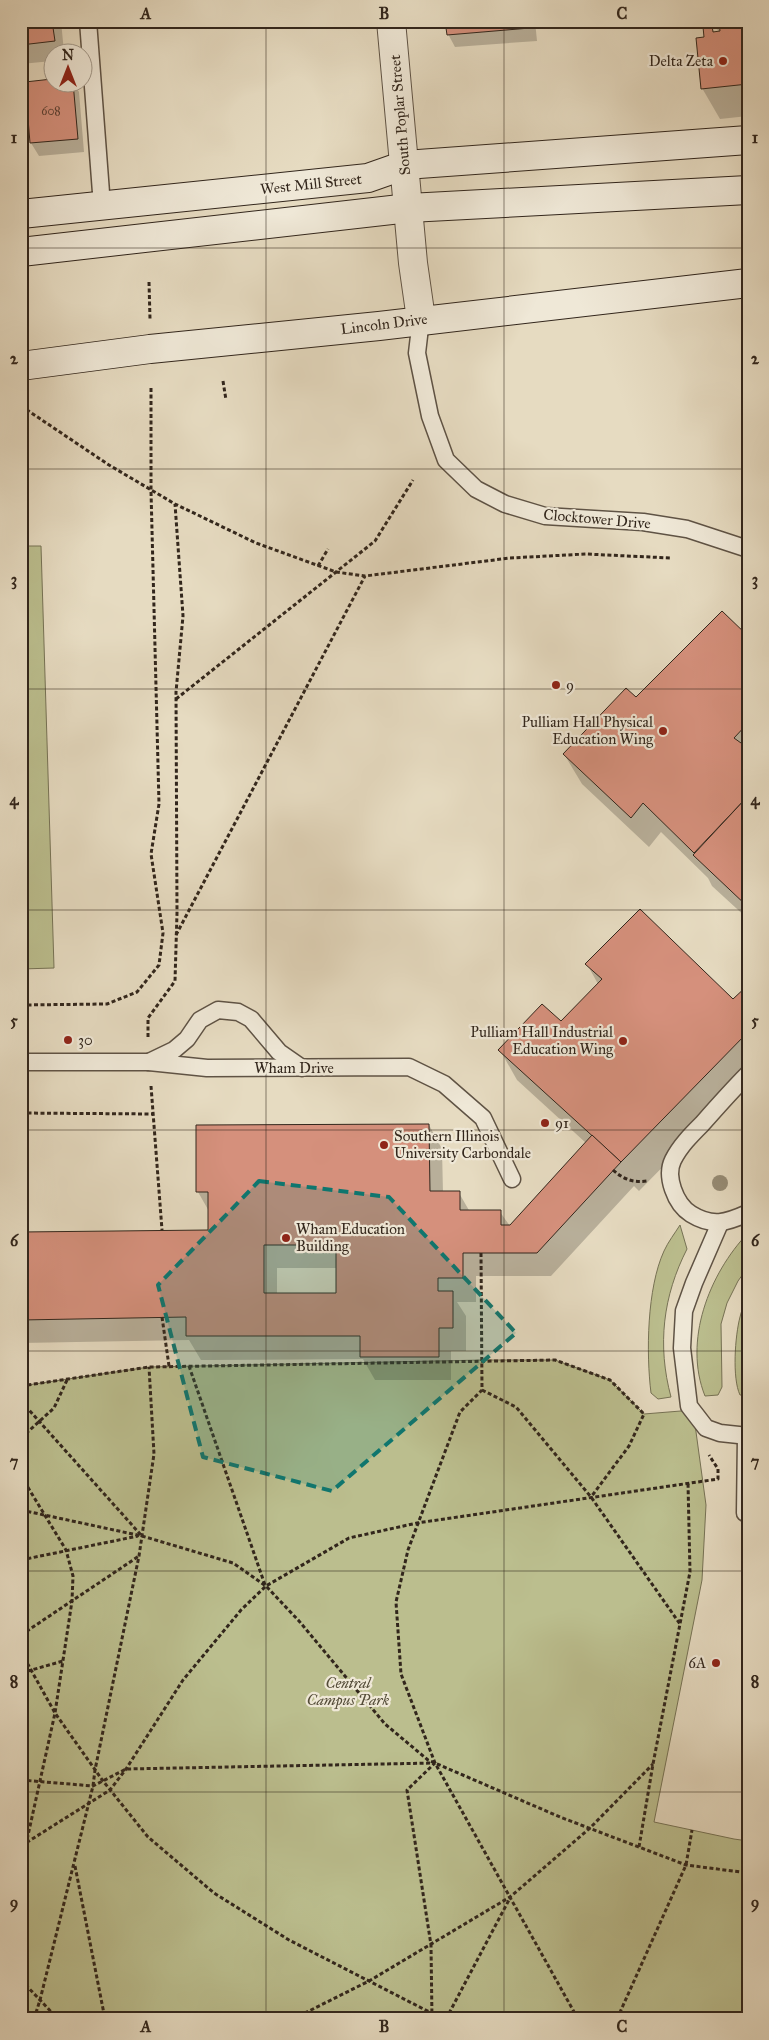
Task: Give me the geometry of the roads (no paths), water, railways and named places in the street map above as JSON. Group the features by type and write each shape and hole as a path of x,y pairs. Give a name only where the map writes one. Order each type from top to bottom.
{"main road":[{"name":"South Poplar Street","path":"391,21 409,208"},
{"name":"West Mill Street","path":"21,214 368,178 405,165 748,140"},
{"path":"21,252 409,208 748,190"},
{"name":"Clocktower Drive","path":"409,208 413,263 421,320"},
{"name":"Lincoln Drive","path":"21,366 150,349 379,326 748,283"}],"lane":[{"path":"88,21 102,206"},
{"name":"Clocktower Drive","path":"421,320 417,353 430,416 446,460 476,489 505,504 545,516 602,518 686,529 748,548"},
{"path":"149,1062 174,1050 187,1039 200,1020 218,1010 238,1012 251,1019 279,1052 302,1068"},
{"name":"Wham Drive","path":"21,1062 149,1062 207,1068 409,1067 444,1084 483,1118 512,1179"},
{"path":"748,1074 683,1144 672,1162 671,1183 677,1200 688,1212 705,1221 720,1223 748,1213"},
{"path":"720,1223 684,1311 682,1348 689,1406 706,1428 720,1433 747,1436 745,1513"}],"place":[{"name":"Delta Zeta","path":"723,61"},
{"name":"9","path":"556,685"},
{"name":"Pulliam Hall Physical Education Wing","path":"663,731"},
{"name":"30","path":"68,1040"},
{"name":"Pulliam Hall Industrial Education Wing","path":"623,1041"},
{"name":"91","path":"545,1123"},
{"name":"Southern Illinois University Carbondale","path":"384,1145"},
{"name":"Wham Education Building","path":"286,1238"},
{"name":"6A","path":"716,1663"}],"park label":[{"name":"Central Campus Park","path":"348,1692"}]}
